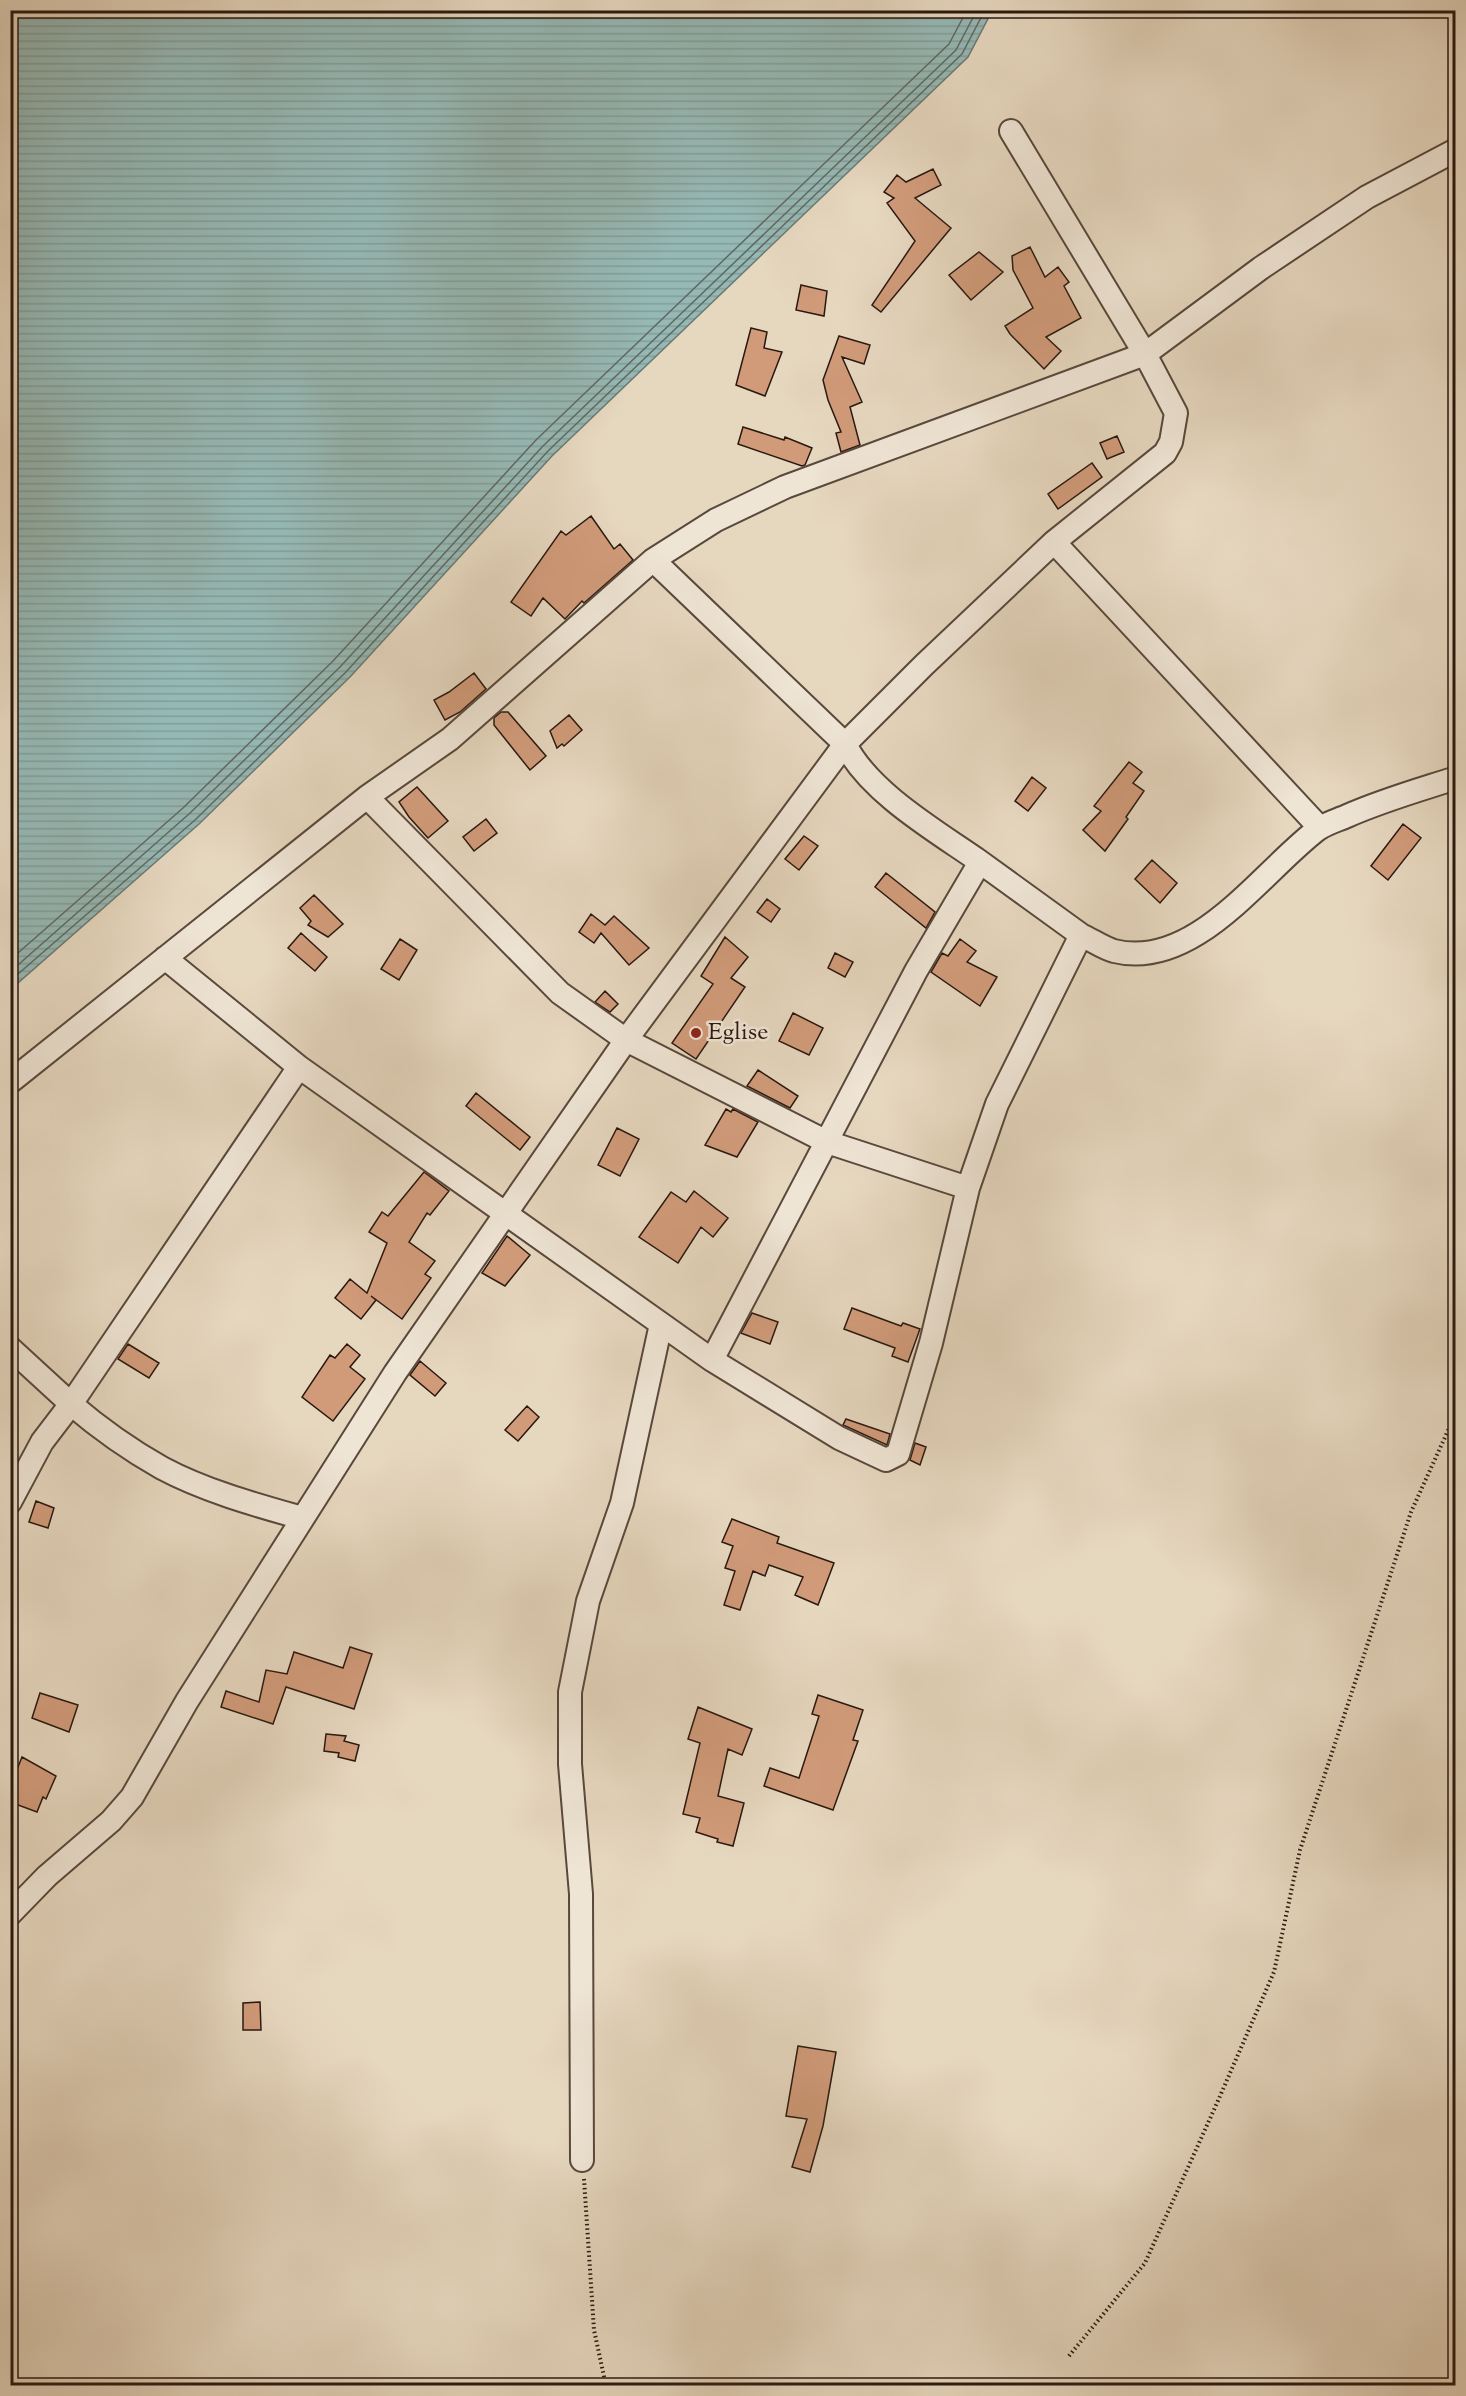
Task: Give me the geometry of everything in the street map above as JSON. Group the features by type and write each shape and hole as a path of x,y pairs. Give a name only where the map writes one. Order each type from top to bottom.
{"street":[{"path":"10,1914 47,1876 111,1821 132,1797 187,1701 395,1373 626,1040 845,744 924,665 1054,542 1165,453 1171,442 1176,413 1145,354 1011,131"},
{"path":"10,1082 367,797 450,739 653,560 716,520 785,487 1145,354 1261,268 1367,197 1455,150"},
{"path":"1054,542 1320,828"},
{"path":"653,560 845,744 851,757 865,773 901,807 1081,935 1113,951 1132,953 1158,951 1181,944 1205,930 1320,828 1387,798 1455,778"},
{"path":"367,797 560,993 626,1040 826,1142 968,1188"},
{"path":"712,1360 916,971 980,862"},
{"path":"165,958 299,1067 712,1360 850,1443 886,1460 897,1454 931,1343 968,1188 997,1104 1081,935"},
{"path":"10,1502 42,1442 71,1404 299,1067"},
{"path":"582,2160 581,1894 570,1764 570,1692 588,1601 622,1503 661,1324"},
{"path":"10,1348 95,1425 164,1468 237,1499 302,1518"}],"path":[{"path":"1069,2356 1145,2263 1274,1972 1300,1850 1411,1512 1455,1413"},
{"path":"582,2160 594,2330 606,2385"}],"water":[{"path":"11,10 992,11 968,57 552,456 350,677 199,824 11,989"}],"building":[{"path":"933,169 941,185 915,198 951,228 881,312 872,305 915,241 887,203 894,198 884,192 897,175 906,182"},
{"path":"1030,247 1045,277 1058,267 1069,282 1064,286 1081,318 1046,337 1061,351 1044,369 1005,326 1033,308 1013,270 1012,256"},
{"path":"979,252 1003,272 971,300 949,275"},
{"path":"801,285 827,291 824,316 796,310"},
{"path":"751,328 767,332 764,348 782,352 765,396 736,385"},
{"path":"839,336 870,345 864,364 842,357 862,402 850,407 860,445 841,452 836,433 841,432 828,400 823,380"},
{"path":"743,427 784,440 785,437 812,448 805,465 802,466 738,444"},
{"path":"1117,436 1124,452 1107,459 1100,443"},
{"path":"1092,463 1102,477 1058,509 1048,494"},
{"path":"591,516 614,549 620,544 633,560 584,603 582,601 565,619 543,598 531,616 511,602 561,531 566,535"},
{"path":"474,673 486,689 460,712 445,720 434,700"},
{"path":"501,712 508,712 546,756 530,770 494,725 494,718"},
{"path":"569,715 582,730 564,746 562,744 557,748 550,731"},
{"path":"1129,762 1142,772 1133,783 1144,791 1126,817 1128,819 1105,851 1083,830 1101,811 1094,806"},
{"path":"1032,777 1046,788 1028,811 1015,801"},
{"path":"417,787 448,821 428,838 399,802"},
{"path":"486,819 497,833 474,851 463,837"},
{"path":"1403,824 1421,838 1388,880 1371,866"},
{"path":"804,836 818,846 799,870 785,859"},
{"path":"1152,860 1177,883 1160,903 1135,879"},
{"path":"886,873 935,912 926,928 875,887"},
{"path":"314,895 343,924 328,937 308,925 311,921 300,908"},
{"path":"767,899 780,909 771,922 757,912"},
{"path":"591,914 605,925 614,916 649,948 629,965 601,933 594,943 579,932"},
{"path":"301,933 327,957 315,971 288,948"},
{"path":"725,937 748,957 731,978 745,987 696,1059 672,1043 713,984 701,976"},
{"path":"400,939 417,950 399,980 381,969"},
{"path":"960,939 976,951 967,962 997,977 980,1006 931,972 942,953 948,956"},
{"path":"835,953 853,962 845,977 828,968"},
{"path":"605,991 618,1004 610,1012 595,1002"},
{"path":"793,1013 823,1028 809,1055 779,1041"},
{"path":"758,1070 798,1096 790,1108 747,1086"},
{"path":"476,1093 530,1137 520,1150 466,1106"},
{"path":"726,1109 731,1112 733,1109 758,1122 737,1157 705,1145"},
{"path":"617,1128 639,1139 620,1176 598,1165"},
{"path":"424,1172 449,1191 430,1215 427,1213 409,1242 435,1261 425,1274 431,1278 402,1319 371,1296 376,1300 361,1319 335,1298 350,1279 367,1293 387,1243 369,1232 382,1212 388,1216"},
{"path":"694,1191 728,1218 713,1237 701,1227 678,1263 639,1237 671,1192 686,1202"},
{"path":"507,1236 530,1255 505,1286 482,1273"},
{"path":"852,1308 901,1326 903,1323 920,1329 908,1362 892,1356 895,1348 844,1329"},
{"path":"752,1313 778,1322 770,1344 741,1333"},
{"path":"128,1344 159,1363 149,1378 118,1359"},
{"path":"347,1344 360,1355 350,1367 365,1379 333,1421 302,1397 330,1355 335,1358"},
{"path":"420,1361 446,1383 435,1396 410,1375"},
{"path":"527,1406 539,1417 518,1441 505,1430"},
{"path":"846,1419 890,1434 887,1445 843,1425"},
{"path":"915,1443 926,1447 920,1465 910,1460"},
{"path":"36,1501 54,1508 48,1528 29,1522"},
{"path":"732,1519 779,1537 777,1543 834,1563 818,1605 795,1595 803,1577 769,1565 765,1576 753,1571 740,1610 724,1605 735,1571 725,1568 733,1546 722,1542"},
{"path":"350,1647 372,1654 354,1709 286,1687 273,1724 221,1707 226,1691 259,1702 266,1670 287,1674 294,1652 343,1668"},
{"path":"40,1693 78,1705 69,1732 32,1718"},
{"path":"818,1695 863,1710 853,1740 858,1741 833,1810 764,1786 770,1768 799,1778 819,1716 812,1714"},
{"path":"698,1707 752,1729 742,1755 728,1749 718,1796 744,1803 733,1846 717,1842 718,1839 696,1832 700,1818 683,1814 700,1743 688,1739"},
{"path":"326,1734 346,1736 344,1741 359,1745 355,1761 338,1757 339,1753 324,1751"},
{"path":"22,1757 56,1776 46,1799 43,1797 37,1812 10,1802 10,1787"},
{"path":"260,2002 261,2030 243,2030 243,2003"},
{"path":"798,2046 836,2052 823,2126 810,2172 792,2167 807,2119 786,2116"}],"place":[{"name":"Eglise","path":"696,1033"}]}
